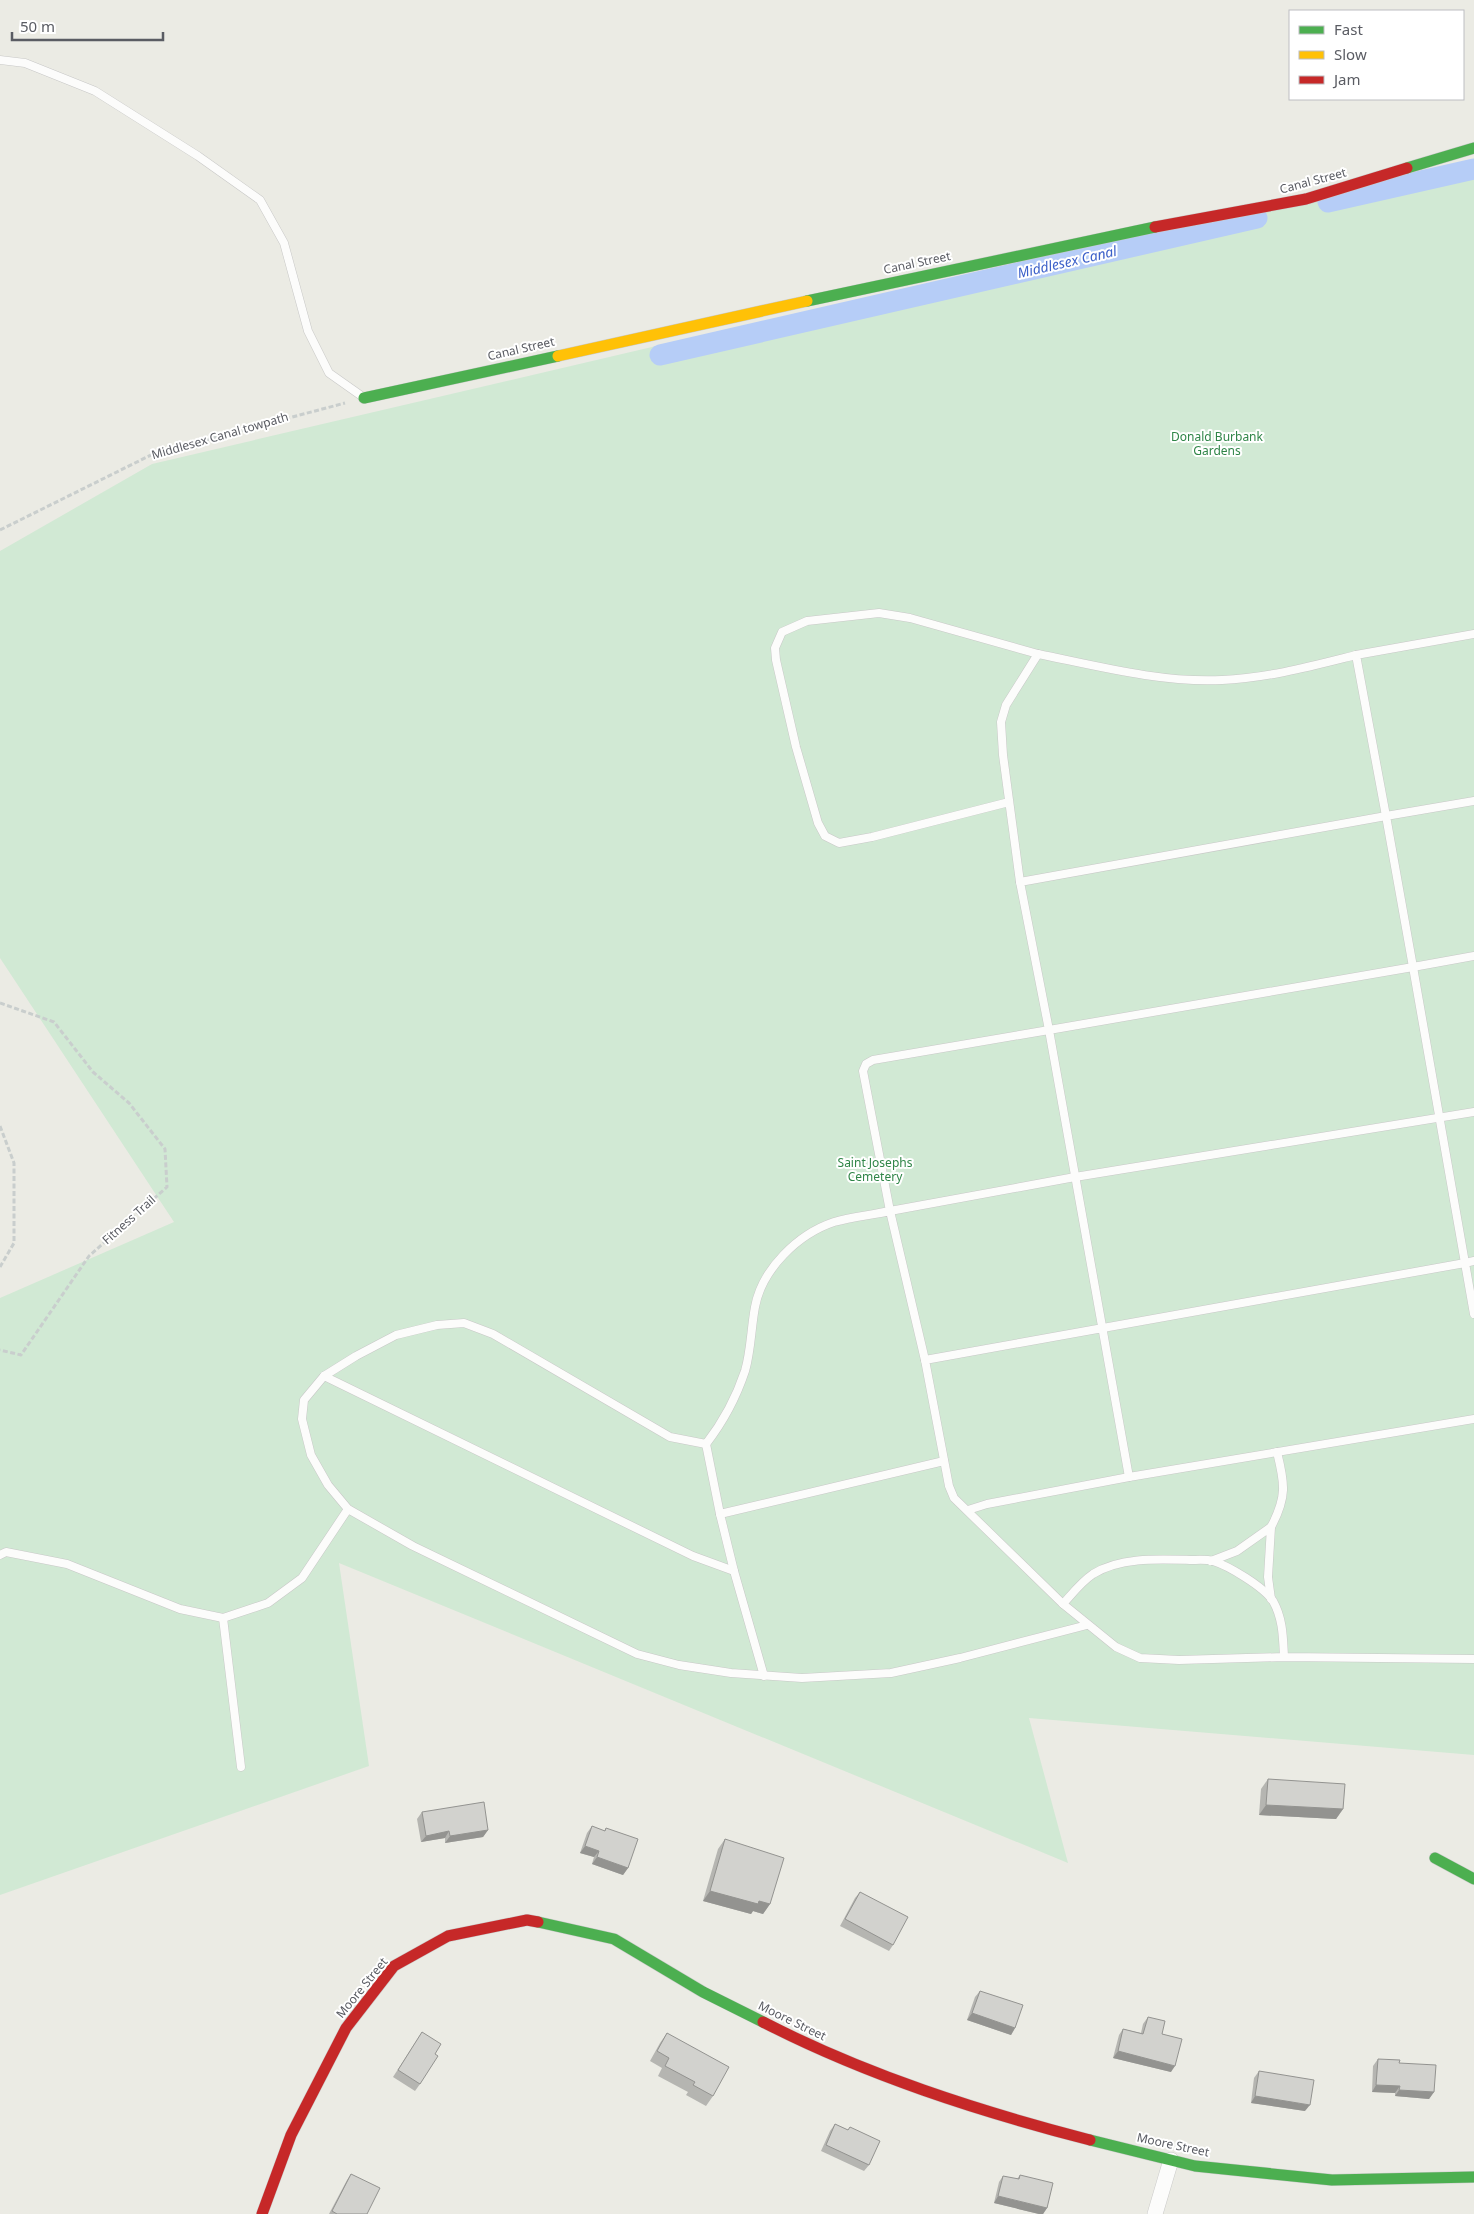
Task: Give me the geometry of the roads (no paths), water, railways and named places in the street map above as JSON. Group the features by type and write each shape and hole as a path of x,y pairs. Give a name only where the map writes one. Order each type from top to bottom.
{"street":[{"name":"Canal Street","path":"364,398 1105,236 1306,199 1474,148"},
{"path":"1434,1858 1474,1879"},
{"name":"Moore Street","path":"262,2214 291,2135 346,2028 394,1966 448,1936 527,1920 614,1939 703,1992 807,2045 943,2097 1088,2140 1195,2166 1332,2180 1474,2177"},
{"path":"1155,2214 1171,2160"}],"lane":[{"path":"0,60 25,63 95,91 198,156 260,200 284,243 308,331 329,374 364,398"},
{"path":"1009,802 856,840 839,843 825,836 818,824 796,747 776,660 774,648 782,632 807,621 879,613 910,618 1038,654 1120,671 1187,679 1221,680 1273,675 1356,655 1474,634"},
{"path":"1038,654 1006,705 1001,722 1003,756 1020,882 1129,1477"},
{"path":"1356,655 1474,1314"},
{"path":"1020,882 1474,801"},
{"path":"1474,956 873,1060 866,1064 863,1070 890,1211 924,1360 949,1486 954,1498 1063,1604 1087,1625 1116,1646 1140,1658 1180,1660 1284,1657 1474,1659"},
{"path":"764,1676 734,1571 706,1444 723,1421 746,1369 755,1306 762,1282 779,1259 810,1233 835,1222 1075,1177 1474,1112"},
{"path":"924,1360 1101,1330 1474,1261"},
{"path":"706,1444 670,1438 493,1334 464,1323 437,1324 396,1335 356,1356 324,1376 304,1400 302,1419 312,1455 328,1484 348,1509 413,1546 637,1654 679,1665 764,1676 802,1678 891,1673 960,1658 1087,1625"},
{"path":"324,1376 693,1556 734,1571"},
{"path":"968,1510 987,1504 1129,1477 1474,1419"},
{"path":"1277,1452 1284,1479 1284,1494 1280,1510 1271,1527 1268,1578 1271,1599 1279,1614 1283,1632 1284,1657"},
{"path":"720,1514 944,1461"},
{"path":"0,1555 6,1552 67,1564 180,1608 223,1618 268,1603 302,1578 348,1509"},
{"path":"1063,1604 1079,1585 1094,1574 1116,1564 1139,1560 1211,1561 1237,1551 1271,1527"},
{"path":"1211,1561 1234,1571 1271,1599"},
{"path":"223,1618 241,1767"}],"waterway":[{"name":"Middlesex Canal","path":"1328,202 1474,169"},
{"name":"Middlesex Canal","path":"660,355 1257,218"}],"park label":[{"name":"Donald Burbank Gardens","path":"1217,444"},
{"name":"Saint Josephs Cemetery","path":"875,1170"}]}
